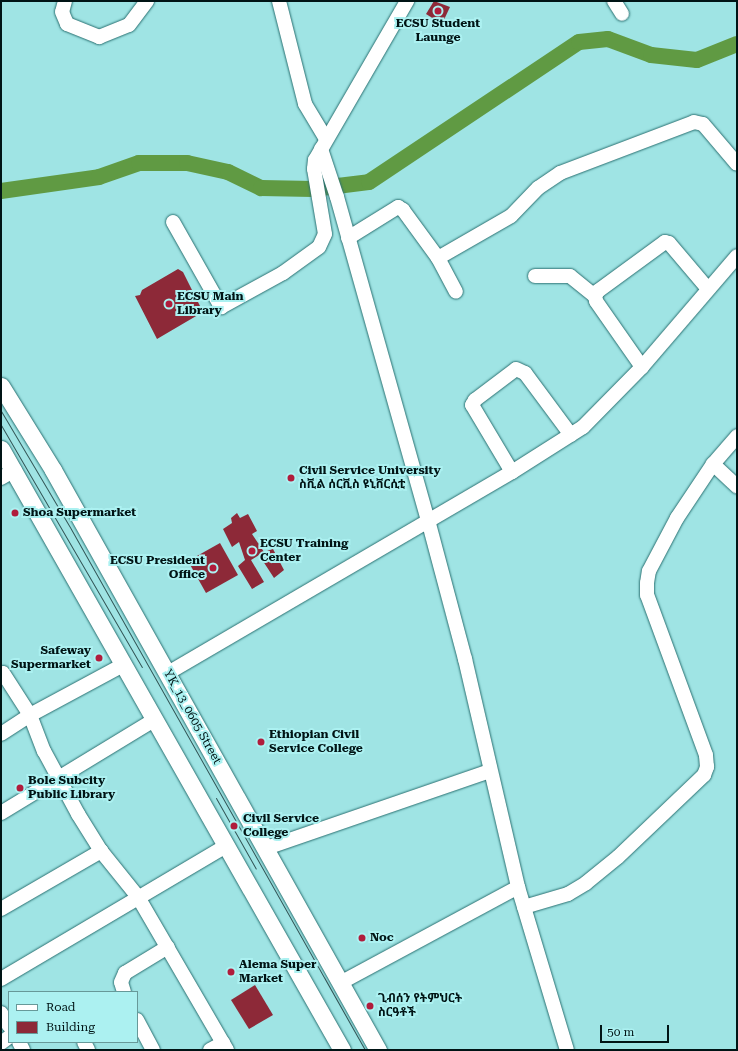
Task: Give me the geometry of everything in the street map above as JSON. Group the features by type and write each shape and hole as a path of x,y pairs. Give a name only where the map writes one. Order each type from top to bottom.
{"main road":[{"name":"YK_13_0605 Street","path":"1,386 53,470 378,1050"},
{"path":"1,449 8,474 123,665 342,1050"}],"street":[{"path":"65,1 62,12 67,24 99,37 128,24 147,1"},
{"path":"279,1 305,104 324,144 348,238 428,520 465,659 518,887 567,1050"},
{"path":"174,222 221,307 283,273 319,247 325,234 314,169 324,144 407,1"},
{"path":"614,1 622,14"},
{"path":"438,258 512,216 538,188 560,173 694,122 703,124 737,164"},
{"path":"348,238 398,208 403,210 438,258 456,292"},
{"path":"595,296 604,286 665,242 669,242 708,289"},
{"path":"168,673 512,472 583,427 642,367 737,256"},
{"path":"535,276 570,276 595,296 642,367"},
{"path":"512,472 472,405 516,369 525,373 571,435"},
{"path":"524,907 568,894 586,883 618,857 704,775 707,767 706,755 647,595 647,583 649,571 677,518 713,464 737,436"},
{"path":"713,464 737,486"},
{"path":"1,734 30,715 123,665"},
{"path":"2,672 30,715 44,751 101,850 138,897 225,1046 210,1050"},
{"path":"1,813 60,779 154,720"},
{"path":"266,848 490,771"},
{"path":"1,979 226,846"},
{"path":"1,909 101,850"},
{"path":"340,983 518,887"},
{"path":"124,991 121,982 125,973 168,947"},
{"path":"1,1012 8,1024"},
{"path":"138,1022 152,1050"}],"building":[{"name":"ECSU Student Launge","path":"434,1 450,7 442,24 426,14"},
{"name":"ECSU Main Library","path":"178,269 183,272 203,312 157,339 135,296 140,295 142,290"},
{"name":"ECSU Training Center","path":"237,513 240,518 248,514 257,531 252,534 264,552 273,549 284,570 274,578 259,555 251,560 264,582 252,589 238,566 245,560 239,542 232,547 223,529 232,523 231,518"},
{"name":"ECSU President Office","path":"220,543 238,575 206,593 188,561"},
{"path":"255,985 273,1015 249,1029 231,1000"}],"waterway":[{"path":"1,191 99,177 139,163 187,163 228,172 261,188 313,189 369,182 579,42 608,39 651,55 697,60 737,44"}],"tram line":[{"path":"1,411 71,529 365,1050"},
{"path":"1,425 142,667"},
{"path":"216,798 256,869"}],"place":[{"name":"ECSU Student Launge","path":"438,11"},
{"name":"ECSU Main Library","path":"169,304"},
{"name":"Civil Service University ስቪል ሰርቪስ ዩኒቨርሲቲ","path":"291,478"},
{"name":"Shoa Supermarket","path":"15,513"},
{"name":"ECSU Training Center","path":"252,551"},
{"name":"ECSU President Office","path":"213,568"},
{"name":"Safeway Supermarket","path":"99,658"},
{"name":"Ethiopian Civil Service College","path":"261,742"},
{"name":"Bole Subcity Public Library","path":"20,788"},
{"name":"Civil Service College","path":"234,826"},
{"name":"Noc","path":"362,938"},
{"name":"Alema Super Market","path":"231,972"},
{"name":"ጊብሰን የትምህርት ስርዓቶች","path":"370,1006"}]}
